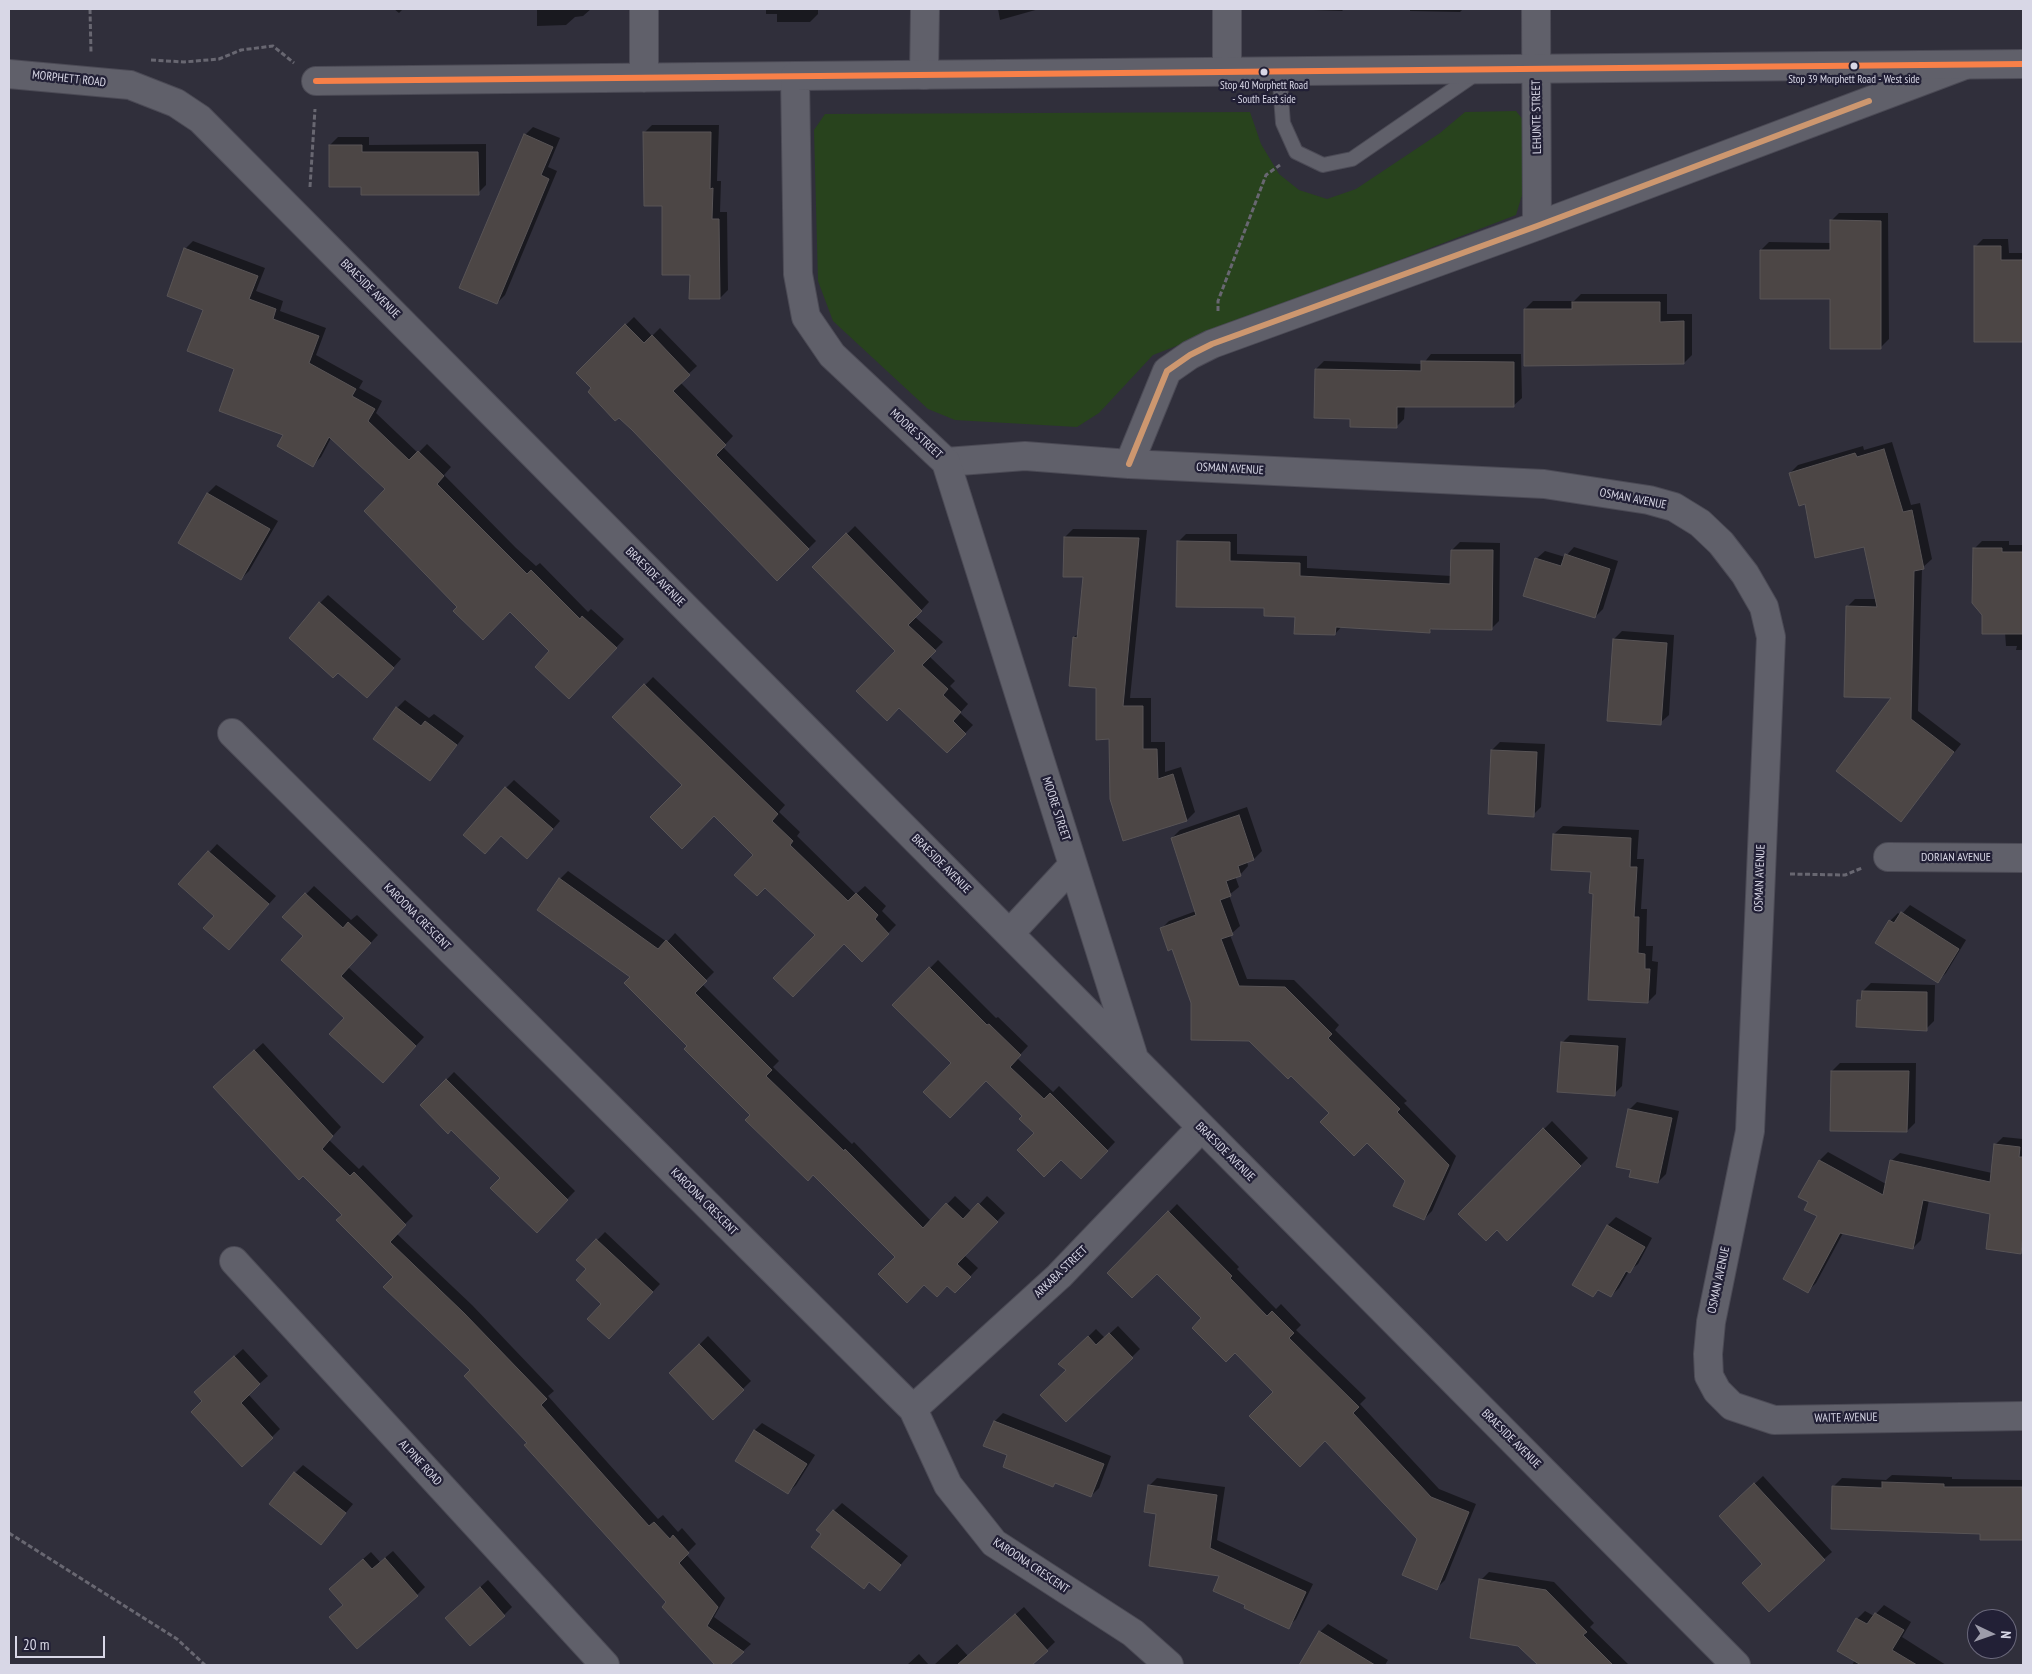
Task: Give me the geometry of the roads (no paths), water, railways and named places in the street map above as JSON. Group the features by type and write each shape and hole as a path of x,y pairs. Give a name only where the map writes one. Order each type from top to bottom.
{"street":[{"path":"644,9 644,78"},
{"path":"924,75 925,9"},
{"path":"1227,9 1227,72"},
{"name":"LEHUNTE STREET","path":"1536,9 1537,226"},
{"path":"1129,464 1167,371 1190,355 1216,342 1537,226 1968,64"},
{"path":"316,81 2023,64"},
{"name":"MORPHETT ROAD","path":"9,74 130,86"},
{"name":"MOORE STREET","path":"795,76 798,274 806,317 832,355 946,462 1135,1059"},
{"name":"BRAESIDE AVENUE","path":"130,86 176,103 200,119 1736,1665"},
{"name":"OSMAN AVENUE","path":"946,462 1025,456 1129,464 1544,484 1649,500 1674,507 1700,523 1721,543 1746,574 1764,607 1771,637 1750,1131 1711,1322 1708,1354"},
{"name":"KAROONA CRESCENT","path":"232,733 913,1409 948,1485 994,1543 1133,1633 1169,1665"},
{"name":"DORIAN AVENUE","path":"1888,857 2023,858"},
{"path":"1010,934 1073,865"},
{"name":"ARKABA STREET","path":"913,1409 1058,1276 1201,1128"},
{"name":"ALPINE ROAD","path":"234,1261 606,1665"},
{"name":"WAITE AVENUE","path":"1708,1354 1709,1376 1716,1392 1732,1406 1774,1420 2023,1416"}],"lane":[{"path":"1279,71 1283,123 1296,152 1323,165 1352,159 1482,69"}],"place":[{"name":"Stop 39 Morphett Road - West side","path":"1854,66"},
{"name":"Stop 40 Morphett Road - South East side","path":"1264,72"}]}
